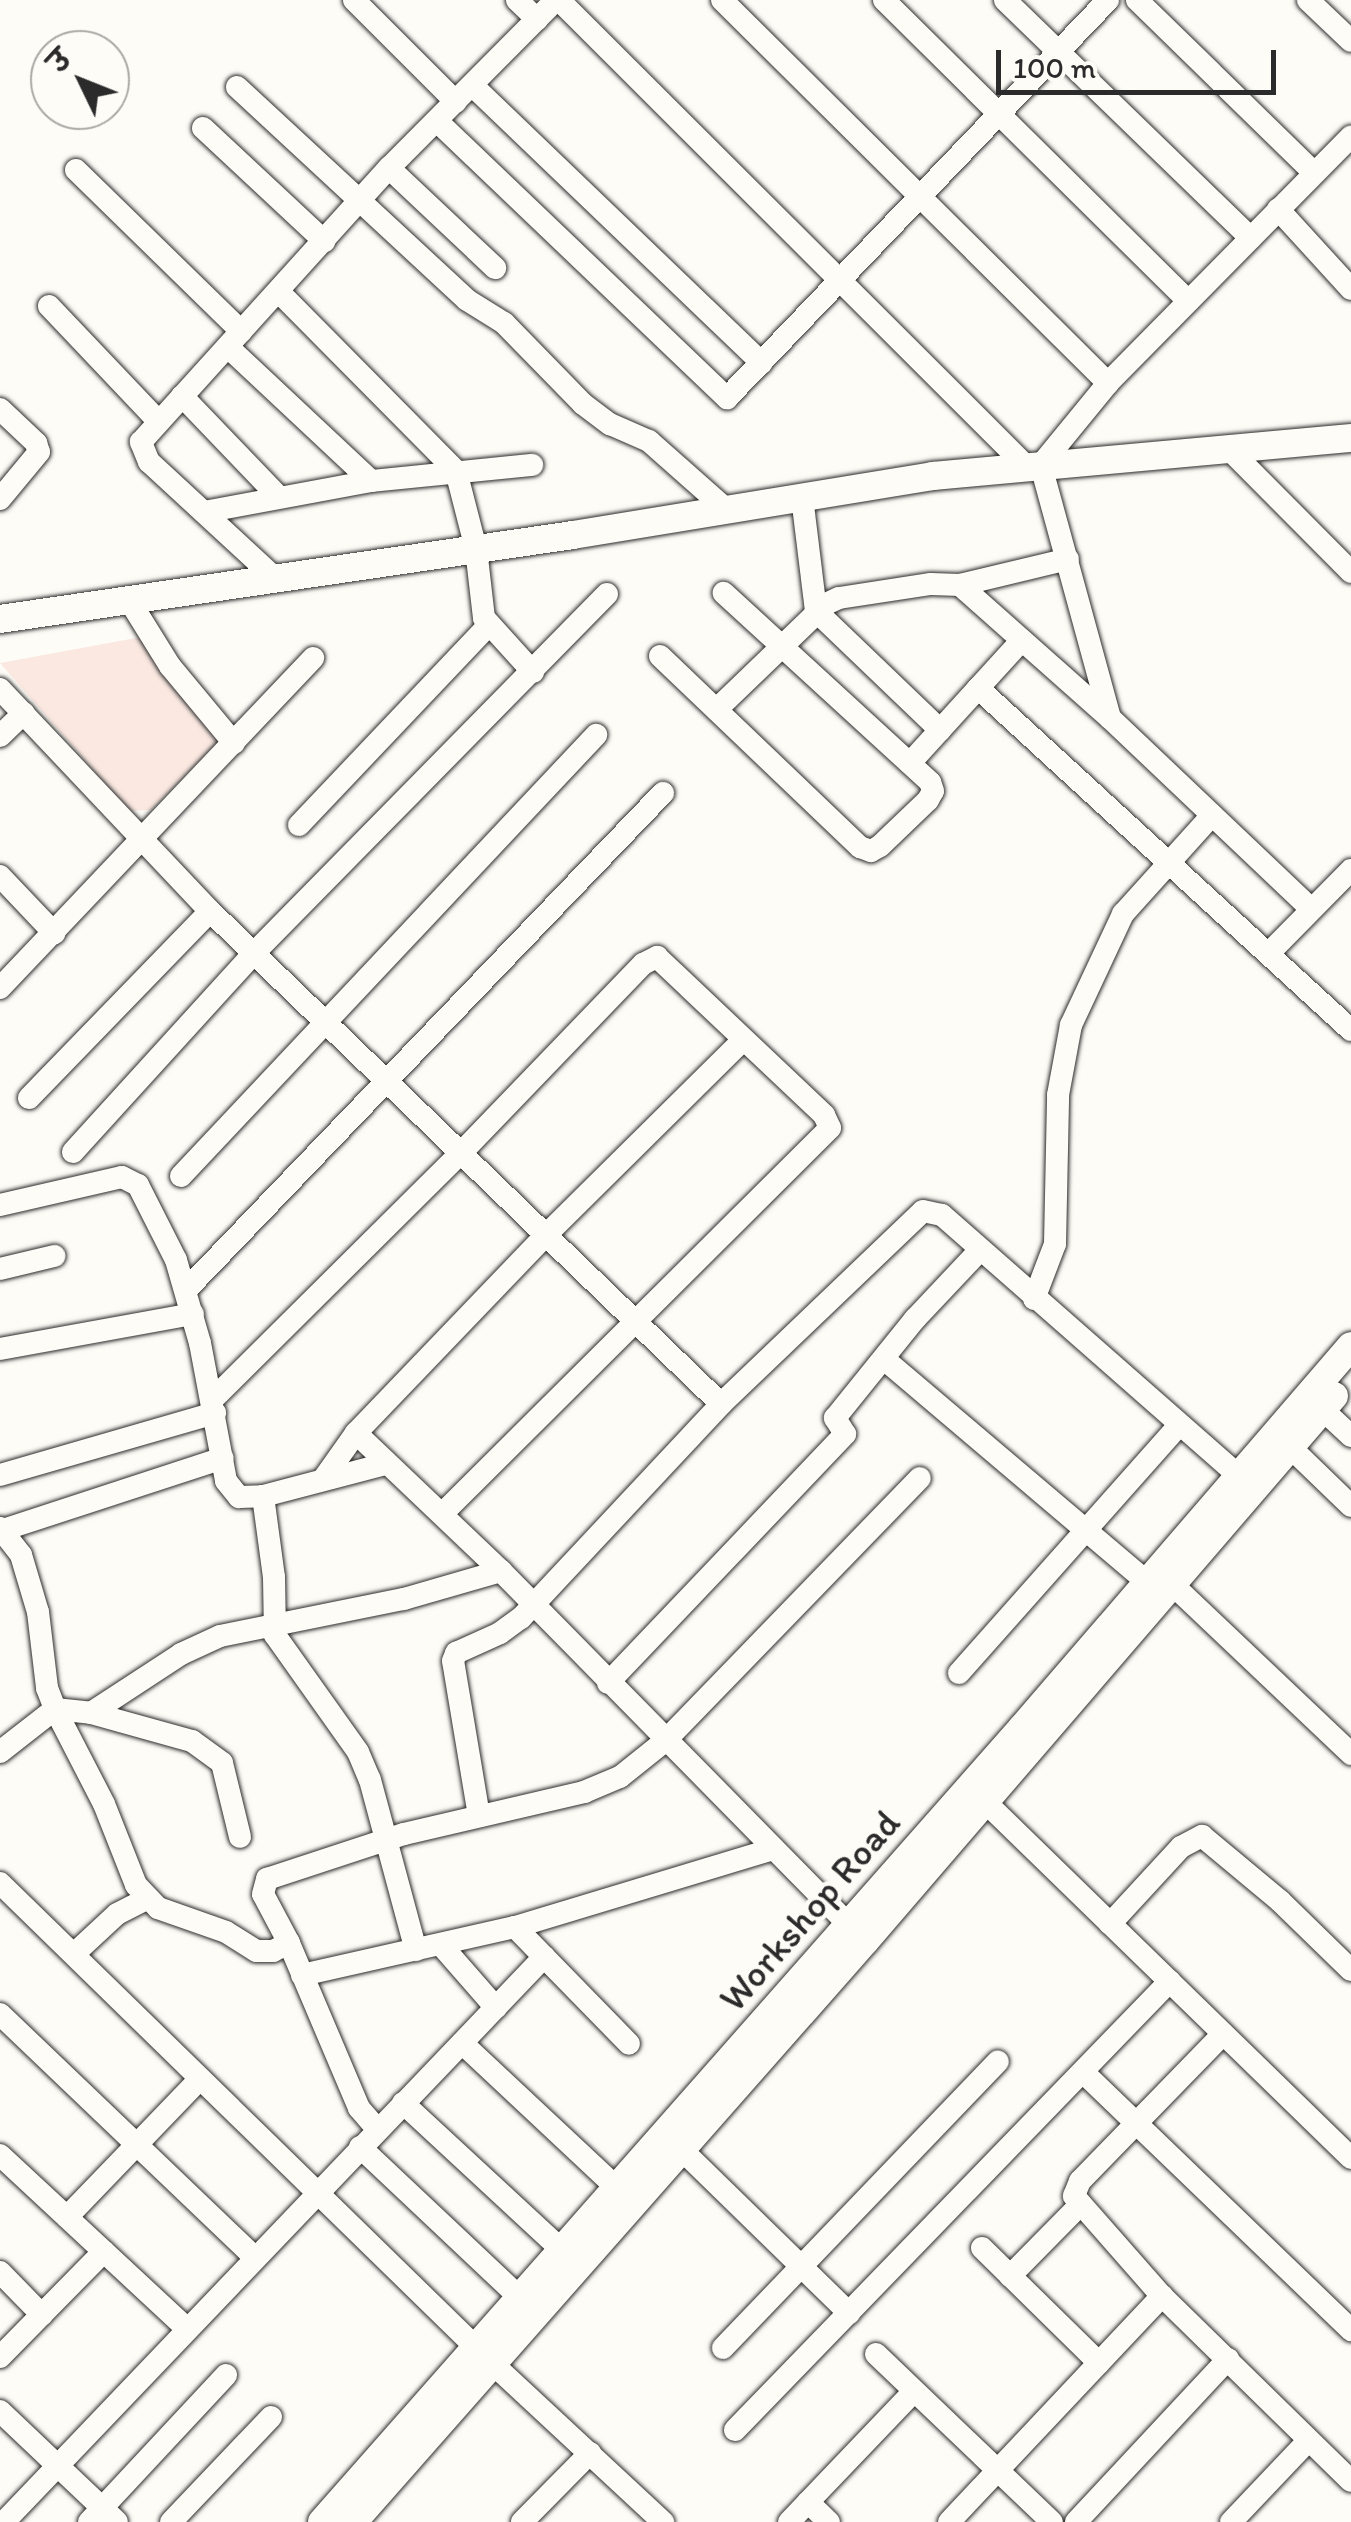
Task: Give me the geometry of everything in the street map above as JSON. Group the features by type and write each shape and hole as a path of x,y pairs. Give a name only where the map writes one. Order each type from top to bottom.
{"main road":[{"path":"0,619 933,476 1351,438"},
{"name":"Workshop Road","path":"1160,1583 1239,1476 1351,1346"},
{"name":"Workshop Road","path":"322,2522 486,2356 681,2149 856,1933 1160,1583 1290,1447 1351,1376"},
{"name":"Workshop Road","path":"354,2522 486,2356 520,2298 617,2188 856,1933"}],"street":[{"path":"354,0 465,94 762,363"},
{"path":"516,0 537,19"},
{"path":"276,578 142,452 142,442 157,420 279,292 389,168 558,0 1034,466 1068,559 1110,718"},
{"path":"722,0 1108,383"},
{"path":"884,0 1188,301"},
{"path":"1005,0 1251,238"},
{"path":"438,122 727,398 1108,0"},
{"path":"1137,0 1312,172"},
{"path":"1308,0 1351,41"},
{"path":"236,87 467,300 504,322 583,404 610,424 650,441 727,510"},
{"path":"203,128 324,241"},
{"path":"1034,466 1108,383 1312,172 1351,138"},
{"path":"389,168 495,268"},
{"path":"76,170 372,481"},
{"path":"1278,209 1346,274"},
{"path":"279,292 456,471 476,549 488,626 533,672"},
{"path":"49,306 157,420"},
{"path":"182,396 277,495"},
{"path":"0,409 36,442 39,452 0,499"},
{"path":"1227,447 1347,560"},
{"path":"204,512 277,495 372,481 532,465"},
{"path":"802,497 816,612 940,730"},
{"path":"717,709 816,612 839,598 931,584 960,586 1068,559"},
{"path":"960,586 1110,718 1311,910"},
{"path":"660,656 860,847 871,852 933,790 910,763 724,592"},
{"path":"74,1152 255,952 607,594"},
{"path":"129,600 170,666 234,744"},
{"path":"299,825 488,626"},
{"path":"910,763 1022,640"},
{"path":"0,988 313,658"},
{"path":"0,688 210,912 722,1404"},
{"path":"978,688 1351,1030"},
{"path":"0,736 24,713"},
{"path":"180,1176 596,734"},
{"path":"186,1290 389,1083 663,793"},
{"path":"1034,1299 1055,1244 1058,1095 1072,1024 1116,924 1138,893 1212,816"},
{"path":"1270,952 1351,870"},
{"path":"3,885 54,934"},
{"path":"29,1098 210,912"},
{"path":"0,1475 214,1406 649,959 666,962 742,1041 824,1114 830,1128 442,1514"},
{"path":"324,1478 356,1433 547,1234 742,1041"},
{"path":"4,1198 122,1177 132,1179 160,1225 186,1290 223,1458 232,1491 239,1497 263,1496 386,1464"},
{"path":"479,1816 453,1657 510,1626 722,1404 923,1211 942,1215 1239,1476"},
{"path":"608,1684 845,1434 834,1418 980,1250"},
{"path":"0,1269 54,1256"},
{"path":"0,1349 193,1314"},
{"path":"884,1358 1086,1530 1160,1583 1351,1754"},
{"path":"1322,1409 1351,1436"},
{"path":"959,1673 1178,1426"},
{"path":"356,1433 501,1571 856,1933"},
{"path":"1290,1447 1351,1506"},
{"path":"223,1458 2,1529 21,1555 38,1612 48,1688 55,1709 146,1899 172,1914 226,1932 257,1951 274,1950 289,1942"},
{"path":"378,2130 359,2108 289,1942 263,1894 267,1879 479,1816 584,1792 620,1776 664,1741 920,1478"},
{"path":"263,1496 274,1578 274,1622 281,1646 358,1752 416,1950"},
{"path":"91,1713 201,1643 274,1622 404,1599 501,1571"},
{"path":"0,1752 55,1709 91,1713 192,1741 222,1762 240,1836"},
{"path":"977,1794 1351,2158"},
{"path":"1110,1924 1181,1848 1202,1836 1280,1901 1351,1970"},
{"path":"302,1975 514,1927 774,1849"},
{"path":"0,1883 656,2520"},
{"path":"74,1952 117,1914 146,1899"},
{"path":"514,1927 629,2044"},
{"path":"442,1946 496,2008"},
{"path":"4,2522 544,1957"},
{"path":"736,2430 1170,1981"},
{"path":"0,2014 255,2258"},
{"path":"1223,2034 1080,2182 1074,2196 1162,2296 1351,2482"},
{"path":"462,2043 617,2188"},
{"path":"723,2348 998,2062"},
{"path":"1084,2073 1351,2330"},
{"path":"67,2217 200,2080"},
{"path":"404,2103 562,2250"},
{"path":"360,2147 520,2298"},
{"path":"681,2149 849,2314"},
{"path":"0,2156 187,2330"},
{"path":"1010,2276 1080,2205"},
{"path":"982,2248 1099,2363"},
{"path":"0,2356 104,2252"},
{"path":"0,2272 42,2314"},
{"path":"949,2522 1162,2296"},
{"path":"876,2354 1052,2522"},
{"path":"1076,2522 1228,2359"},
{"path":"0,2411 58,2466 103,2517 226,2375"},
{"path":"789,2522 914,2392"},
{"path":"171,2522 271,2416"},
{"path":"1231,2522 1307,2442"},
{"path":"522,2522 590,2453"},
{"path":"808,2502 828,2522"}],"shaded area":[{"path":"147,636 220,740 151,810 129,811 0,663"}]}
